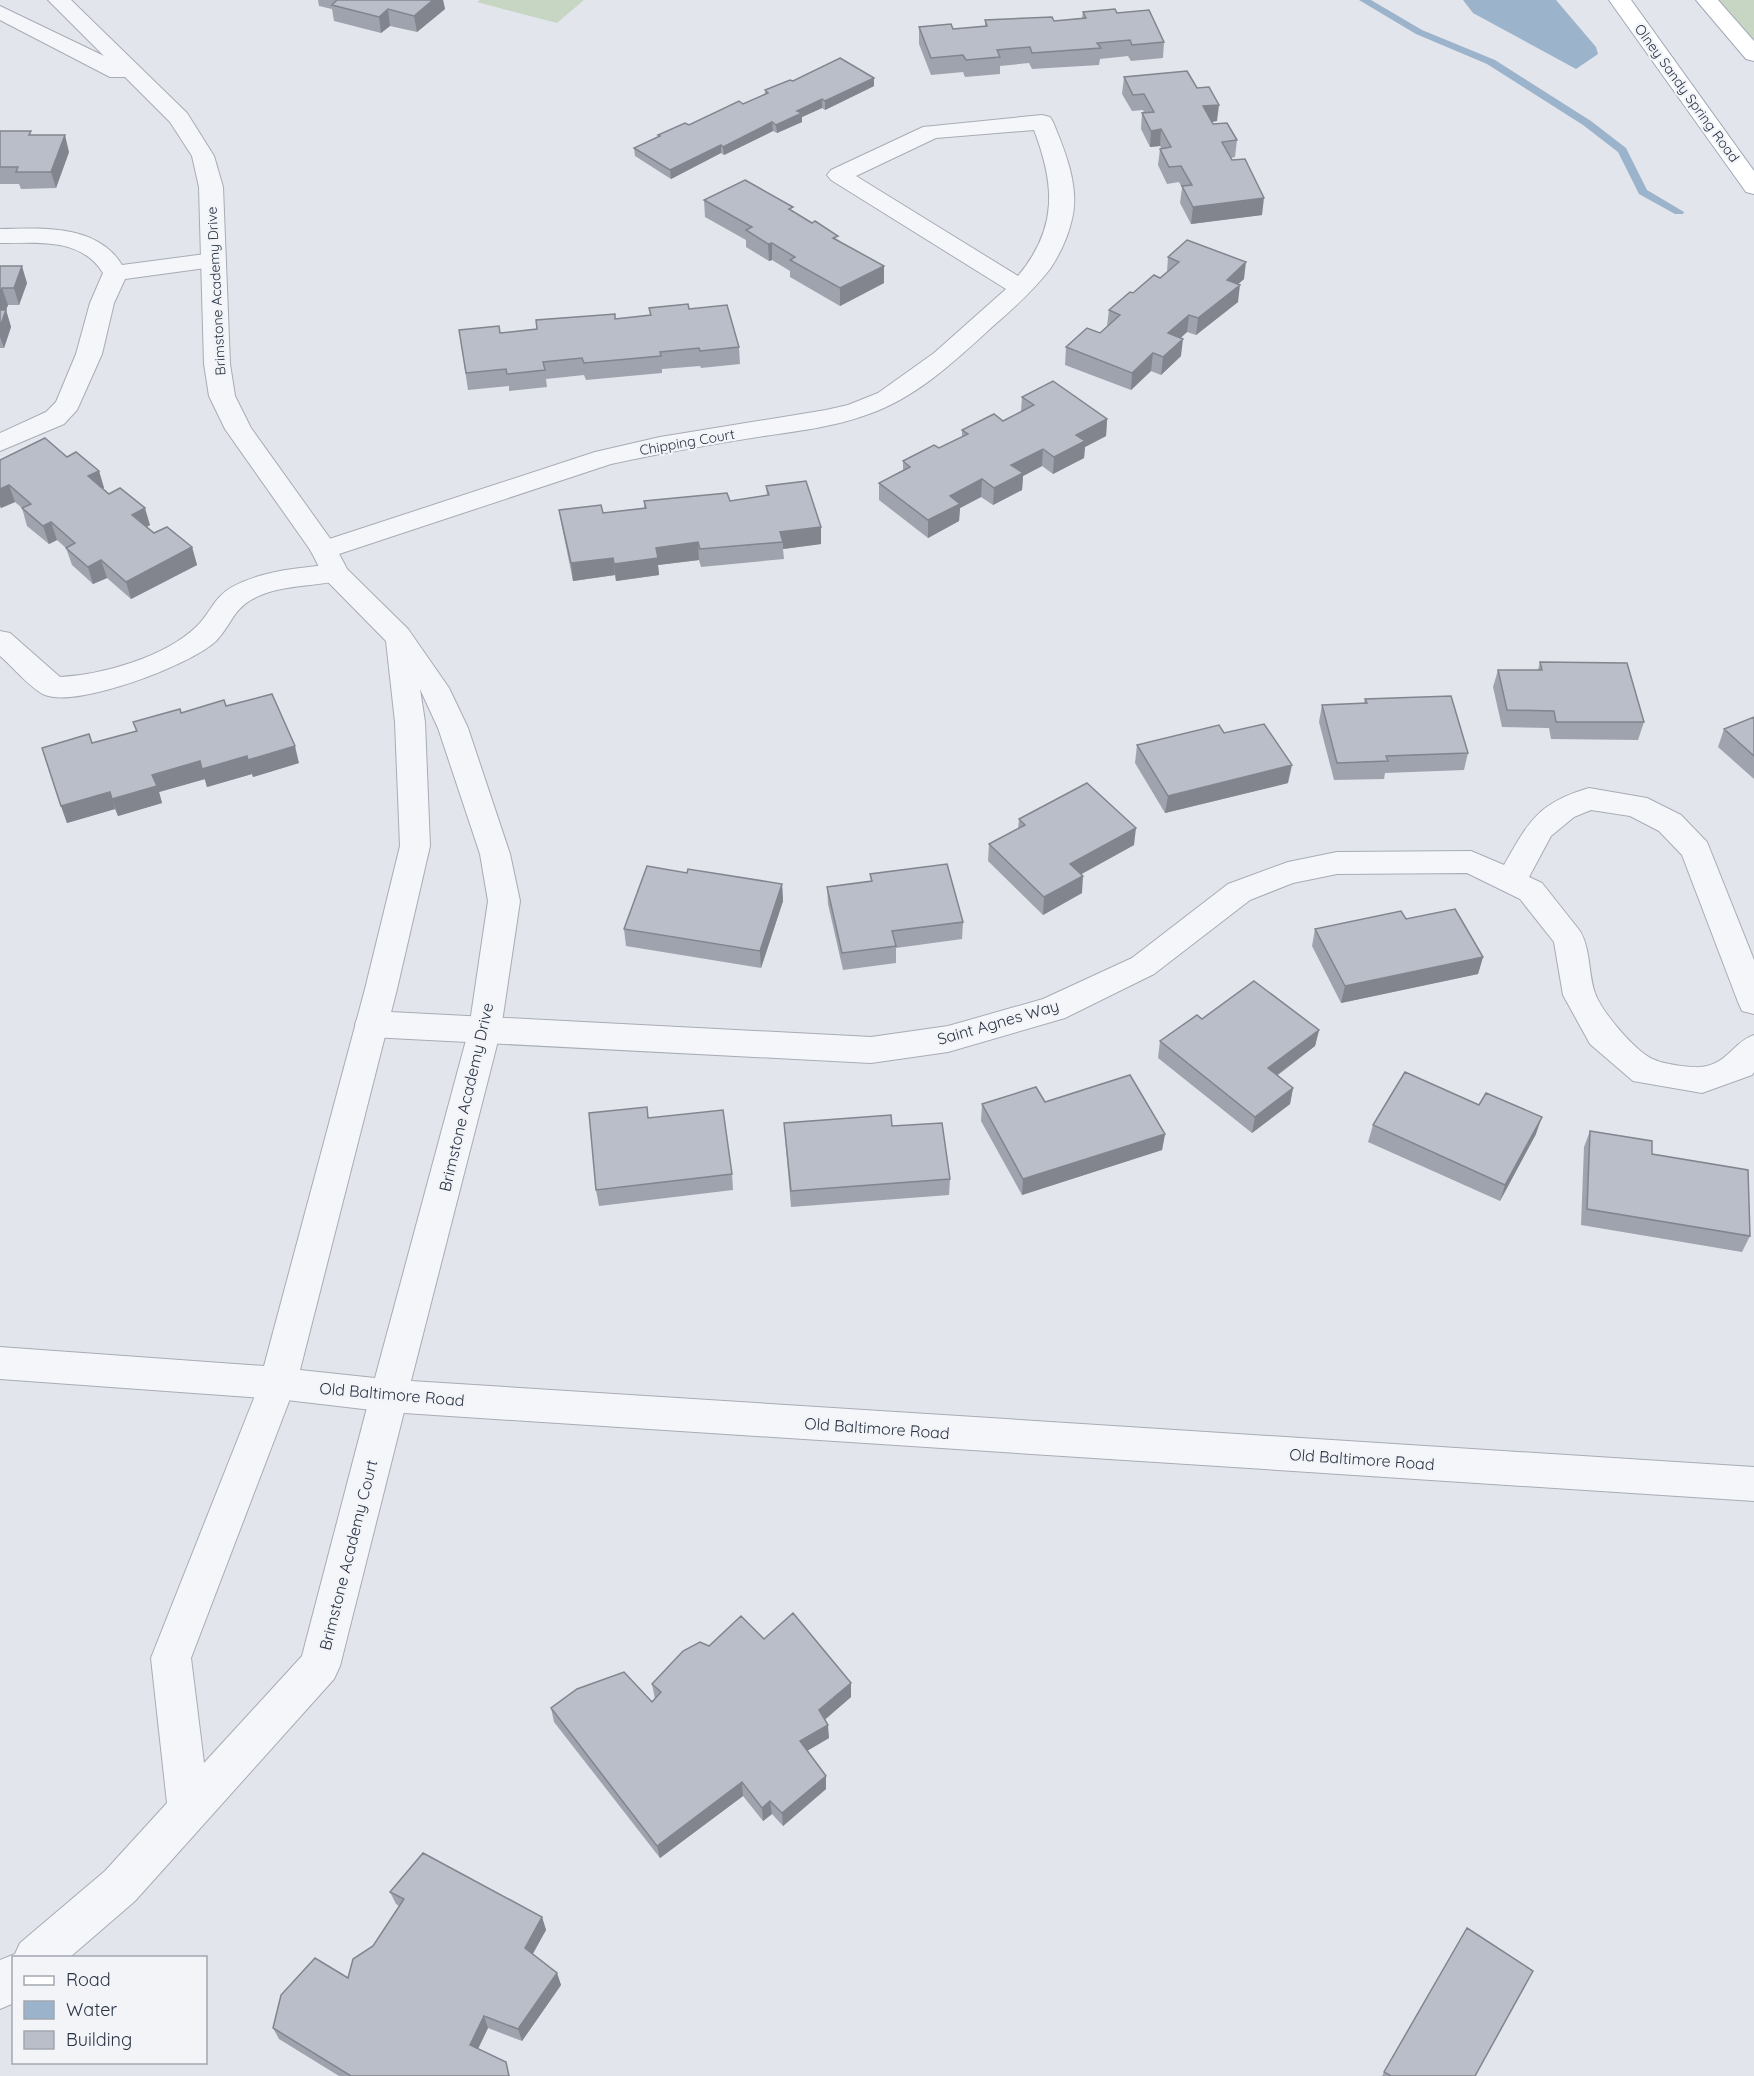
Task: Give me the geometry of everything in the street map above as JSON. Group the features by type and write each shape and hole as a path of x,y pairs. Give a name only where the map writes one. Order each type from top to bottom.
{"main road":[{"name":"Olney Sandy Spring Road","path":"1620,0 1754,187"},
{"path":"1707,0 1754,54"}],"street":[{"name":"Brimstone Academy Drive","path":"59,0 179,118 202,156 211,187 217,364 222,396 238,429 329,561 398,636 434,688 453,729 495,854 504,901 485,1029 389,1396"},
{"name":"Brimstone Academy Drive","path":"0,12 149,88"},
{"name":"Chipping Court","path":"0,640 53,687 73,688 154,664 189,649 207,633 229,602 257,586 286,578 604,458 660,445 827,418 857,410 887,398 943,358 1021,288 1040,265 1052,244 1061,217 1062,195 1055,156 1041,123 931,132 839,175 1021,288"},
{"path":"0,236 55,236 80,241 103,254 115,273"},
{"path":"115,273 213,260"},
{"path":"0,443 55,418 68,405 89,354 102,303 115,273"},
{"path":"189,1809 171,1658 278,1383 415,846 410,722 398,636"},
{"path":"1511,881 1540,829 1563,809 1589,800 1636,806 1670,823 1696,850 1754,1002"},
{"name":"Saint Agnes Way","path":"371,1024 871,1050 948,1039 1053,1009 1143,966 1239,892 1288,873 1337,863 1471,862 1531,891 1569,939 1580,995 1602,1035 1645,1072 1702,1080 1740,1066 1754,1048"},
{"name":"Old Baltimore Road","path":"0,1363 278,1383 389,1396 1754,1484"},
{"name":"Brimstone Academy Court","path":"37,1956 120,1886 320,1665 389,1396"},
{"path":"0,1987 12,1978"}],"green space":[{"path":"480,0 584,0 557,23 477,2"},
{"path":"1707,0 1754,0 1754,54"}],"water":[{"path":"1463,0 1556,0 1596,47 1598,54 1576,69 1473,13"}],"building":[{"path":"337,0 433,0 414,16 388,9 379,17 332,5"},
{"path":"1115,9 1117,13 1149,10 1164,42 1132,45 1130,40 1097,43 1101,48 1032,53 1030,47 997,50 1000,57 966,60 963,55 931,58 919,27 951,24 953,29 987,26 985,20 1052,17 1054,21 1086,18 1083,12"},
{"path":"840,58 874,78 825,101 822,99 797,111 802,113 776,125 772,122 670,170 634,148 660,136 658,135 685,123 689,125 739,101 743,104 768,93 765,90 790,80 793,81"},
{"path":"1187,71 1197,88 1209,87 1219,105 1203,106 1213,124 1227,123 1237,140 1222,142 1232,160 1245,159 1264,198 1193,207 1182,186 1192,185 1181,166 1169,167 1160,149 1171,147 1161,129 1151,131 1142,113 1154,112 1144,94 1133,95 1124,77"},
{"path":"0,131 31,131 29,135 65,135 51,172 16,172 18,167 0,167"},
{"path":"745,180 793,207 789,209 812,223 815,221 838,236 833,238 884,266 840,288 790,260 795,257 772,243 768,244 746,230 752,227 704,200"},
{"path":"1187,240 1246,262 1227,280 1240,285 1198,318 1189,315 1168,333 1183,339 1163,357 1153,353 1132,373 1066,347 1087,328 1100,333 1120,315 1109,310 1154,275 1160,278 1179,262 1168,257"},
{"path":"0,266 22,266 14,288 2,288 0,295"},
{"path":"688,304 689,309 727,305 739,347 660,352 661,356 584,363 582,358 543,362 545,370 507,374 506,369 466,373 459,330 499,326 500,333 537,329 536,320 615,314 615,319 651,315 649,308"},
{"path":"0,310 6,310 0,327"},
{"path":"1053,381 1107,419 1076,435 1085,441 1054,457 1043,449 1011,465 1023,473 994,488 982,479 950,496 960,504 928,520 879,483 910,467 903,461 934,445 939,448 968,434 962,430 994,414 1003,421 1034,405 1022,397"},
{"path":"45,438 67,457 76,452 99,471 88,476 109,494 120,488 145,508 132,515 154,533 167,527 192,547 126,582 101,560 88,567 66,548 75,543 51,522 43,526 22,508 31,504 9,485 0,489 0,460"},
{"path":"806,481 821,527 780,532 783,542 700,549 698,542 656,548 658,558 614,564 613,558 571,563 559,510 601,505 603,513 646,508 644,501 727,493 730,501 769,495 766,486"},
{"path":"1540,662 1627,663 1644,722 1556,722 1554,711 1507,710 1498,670 1542,670"},
{"path":"272,694 295,746 248,760 247,756 202,769 200,761 152,775 157,786 112,799 110,792 61,806 42,748 89,734 92,743 137,731 133,722 180,709 181,713 224,700 226,706"},
{"path":"1451,696 1468,753 1386,756 1388,761 1337,763 1322,705 1367,703 1365,699"},
{"path":"1754,717 1754,756 1724,729"},
{"path":"1264,724 1292,765 1168,796 1137,745 1219,725 1224,733"},
{"path":"1087,783 1136,828 1070,864 1083,876 1044,897 989,844 1025,825 1019,819"},
{"path":"947,864 963,922 892,931 896,946 842,953 827,887 872,881 870,874"},
{"path":"647,866 687,873 688,869 782,884 760,951 624,929"},
{"path":"1455,909 1483,957 1345,986 1315,929 1401,911 1406,919"},
{"path":"1254,981 1319,1030 1268,1068 1293,1088 1255,1117 1160,1041 1197,1015 1202,1019"},
{"path":"1405,1072 1479,1105 1486,1093 1542,1117 1505,1185 1373,1125"},
{"path":"1130,1075 1165,1134 1023,1179 982,1104 1036,1087 1045,1102"},
{"path":"647,1107 648,1118 723,1110 732,1174 596,1190 589,1113"},
{"path":"891,1115 892,1126 942,1123 950,1179 791,1191 784,1123"},
{"path":"1590,1131 1652,1141 1652,1154 1748,1170 1750,1236 1587,1209"},
{"path":"793,1613 851,1683 819,1710 828,1725 800,1741 826,1776 782,1813 770,1801 762,1808 742,1782 657,1846 551,1708 577,1689 624,1672 652,1702 661,1692 652,1684 683,1651 700,1642 709,1646 741,1616 764,1639"},
{"path":"423,1853 542,1917 525,1948 557,1973 518,2029 484,2016 470,2045 506,2062 509,2076 351,2076 273,2028 281,1995 315,1958 348,1978 353,1959 373,1946 404,1899 390,1892"},
{"path":"1467,1928 1533,1971 1475,2076 1391,2076 1384,2072"}],"waterway":[{"path":"1364,0 1419,32 1491,62 1587,123 1622,150 1643,192 1679,212"}]}
